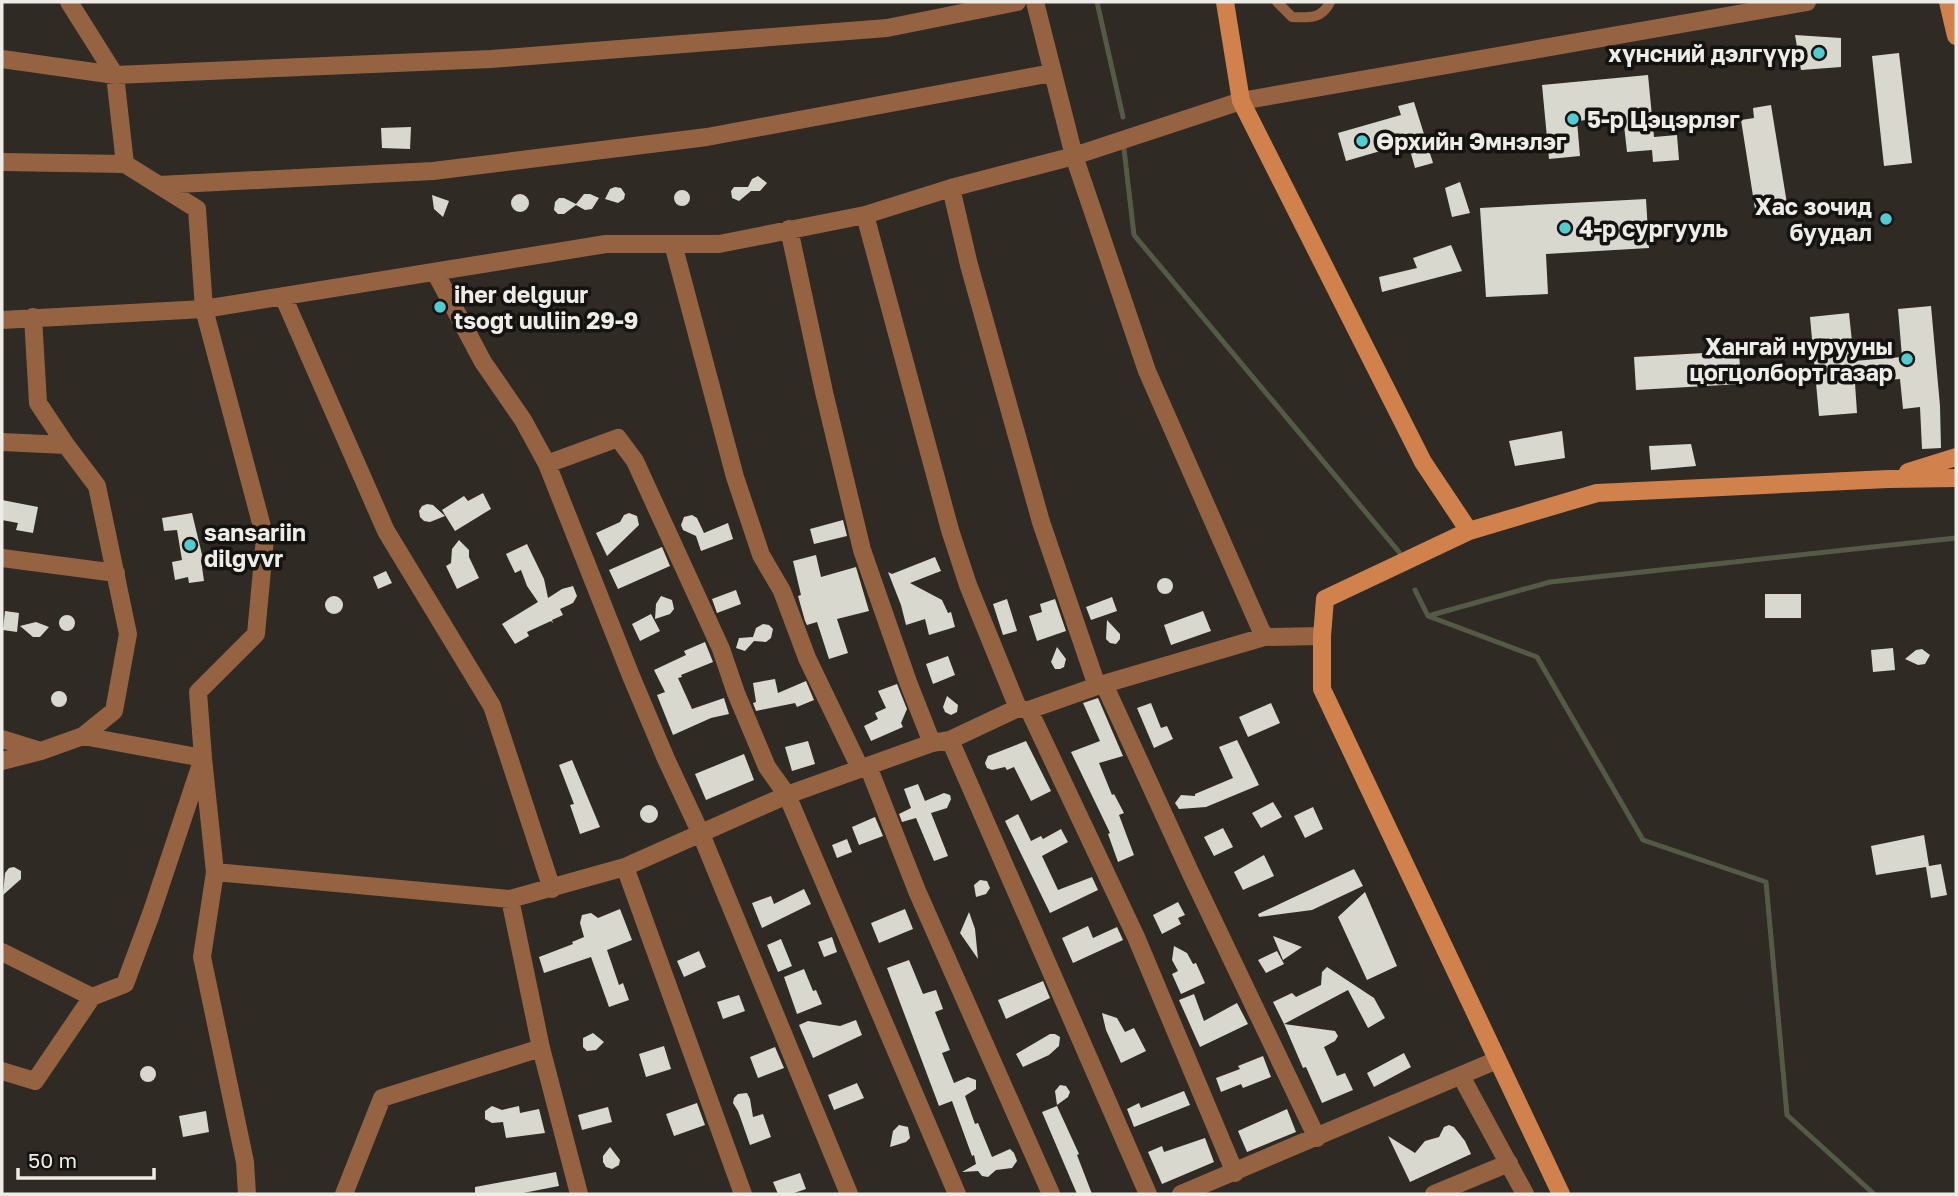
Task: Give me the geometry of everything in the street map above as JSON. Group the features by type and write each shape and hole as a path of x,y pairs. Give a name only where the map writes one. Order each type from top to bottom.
{"street":[{"path":"69,2 115,75 125,164"},
{"path":"2,59 115,75 491,59 860,31 1017,2"},
{"path":"1035,2 1073,156 1147,371 1264,637"},
{"path":"1225,2 1241,101 1423,462 1469,531"},
{"path":"2,320 204,309 606,244 719,244 865,215 951,188 1073,156 1241,101 1807,2"},
{"path":"1948,2 1956,32"},
{"path":"159,185 433,170 707,137 1052,72"},
{"path":"2,162 125,164 197,209 204,309 265,538 256,634 198,692 215,872 202,957 245,1162 247,1194"},
{"path":"951,188 969,265 1041,522 1100,685 1317,1138"},
{"path":"865,215 950,530 968,585 1023,709 1136,937 1235,1172"},
{"path":"789,229 862,550 932,743"},
{"path":"673,244 735,477 761,555 782,591 807,658 864,767 1051,1194"},
{"path":"435,272 483,362 523,420 547,464 661,747 701,834 849,1194"},
{"path":"284,296 386,531 492,706 552,889"},
{"path":"2,761 83,736 114,711 128,634 97,486 37,403 33,317"},
{"path":"547,464 618,438 629,454 721,649 767,767 787,795 957,1194"},
{"path":"2,442 66,445"},
{"path":"1888,478 1956,457"},
{"path":"1560,1194 1322,689 1325,599 1469,531 1597,493 1888,478 1956,478"},
{"path":"2,558 116,573"},
{"path":"215,872 510,899 625,867 787,795 932,743 950,740 1023,709 1264,637 1322,636"},
{"path":"83,736 203,758"},
{"path":"2,739 41,751"},
{"path":"950,740 1148,1194"},
{"path":"2,1071 35,1081 93,997 125,984 203,758"},
{"path":"625,867 743,1194"},
{"path":"510,899 541,1048 579,1194"},
{"path":"2,952 93,997"},
{"path":"344,1194 382,1098 541,1048"},
{"path":"1181,1194 1497,1060"},
{"path":"1461,1076 1525,1194"},
{"path":"1434,1194 1509,1163"}],"lane":[{"path":"1277,2 1292,17 1313,19 1326,9 1330,2"}],"building":[{"name":"хүнсний дэлгүүр","path":"1795,35 1841,38 1841,67 1801,70"},
{"path":"1899,53 1912,163 1884,166 1872,56"},
{"name":"5-р Цэцэрлэг","path":"1648,75 1654,137 1677,135 1679,160 1653,162 1652,150 1627,152 1623,116 1577,121 1580,156 1549,159 1542,85"},
{"path":"1414,102 1433,163 1415,168 1408,143 1346,161 1338,133 1401,115 1398,106"},
{"path":"1771,105 1788,210 1756,215 1741,120 1754,118 1753,108"},
{"path":"411,127 410,149 382,148 381,128"},
{"path":"758,176 767,183 760,191 751,191 739,201 732,198 731,191 734,187 748,187 752,179"},
{"path":"1460,182 1470,213 1452,217 1445,188"},
{"path":"621,188 625,194 624,199 618,203 605,199 610,189"},
{"path":"682,190 688,192 688,204 682,206 676,204 674,198 676,192"},
{"path":"520,194 526,197 529,203 526,209 520,212 514,209 511,203 514,197"},
{"path":"584,194 599,198 592,209 585,210 576,205 564,214 558,214 554,210 555,202 559,198 576,204"},
{"path":"432,195 449,201 443,217 434,209"},
{"name":"4-р сургууль","path":"1646,199 1649,248 1546,254 1548,294 1486,297 1480,208"},
{"path":"1451,245 1462,271 1382,292 1379,277 1417,268 1413,258"},
{"name":"Хангай нурууны цогцолборт газар","path":"1931,306 1941,448 1922,449 1920,407 1903,409 1900,379 1855,383 1857,413 1819,416 1810,317 1849,313 1854,361 1902,357 1898,309"},
{"path":"1739,351 1741,384 1636,390 1634,357"},
{"path":"1562,431 1565,458 1515,466 1509,441"},
{"path":"1691,444 1696,466 1651,470 1649,446"},
{"path":"483,493 491,509 455,531 442,510 464,496 468,501"},
{"path":"2,500 38,507 33,533 16,530 18,523 2,520"},
{"path":"427,504 433,505 445,516 430,522 424,521 419,511"},
{"name":"sansariin dilgvvr","path":"192,513 203,559 204,581 189,583 188,577 175,580 172,562 182,560 177,530 164,531 162,518"},
{"path":"629,513 637,516 639,525 607,556 596,533 620,522 624,515"},
{"path":"692,515 697,518 704,533 728,523 733,539 701,551 696,536 683,530 681,525 684,517"},
{"path":"843,520 847,536 814,544 810,529"},
{"path":"459,540 469,550 469,557 479,578 457,589 446,566 451,563 452,549"},
{"path":"527,544 544,579 548,598 573,586 577,596 573,603 560,609 563,615 552,620 553,623 551,621 527,632 529,636 515,644 502,624 538,602 527,586 521,570 515,573 506,554"},
{"path":"662,547 670,566 618,589 609,570"},
{"path":"816,555 821,577 856,567 869,611 837,619 848,653 829,659 817,622 807,625 805,621 793,561"},
{"path":"935,557 941,571 910,583 942,600 948,613 951,612 955,627 929,635 925,619 906,625 888,572 892,574"},
{"path":"386,571 392,583 378,589 373,577"},
{"path":"1165,578 1173,586 1165,594 1157,586"},
{"path":"736,590 741,604 717,613 712,599"},
{"path":"1765,594 1801,594 1801,618 1765,618"},
{"path":"334,596 340,599 343,605 340,611 334,614 328,611 325,605 328,599"},
{"path":"661,596 672,600 674,609 670,614 655,619 656,604"},
{"path":"1112,597 1117,611 1091,620 1086,607"},
{"path":"1007,599 1017,631 1003,635 993,604"},
{"path":"1055,599 1066,631 1037,641 1029,616 1042,612 1040,604"},
{"path":"5,611 19,613 17,632 3,630"},
{"path":"1203,611 1211,631 1171,645 1164,625"},
{"path":"651,614 660,631 640,641 632,624"},
{"path":"64,615 70,615 75,623 73,629 64,631 59,626 59,620"},
{"path":"1107,620 1120,634 1116,644 1106,639"},
{"path":"36,622 49,627 40,637 33,637 20,626"},
{"path":"763,624 773,629 771,638 766,642 754,641 745,651 736,648 739,638 753,637 756,628"},
{"path":"705,642 713,662 678,678 692,709 724,698 729,714 711,718 673,735 657,695 665,692 654,670 686,655 684,651"},
{"path":"1057,647 1066,659 1064,667 1060,669 1055,669 1051,662"},
{"path":"1893,648 1895,670 1873,672 1871,650"},
{"path":"1922,649 1930,655 1925,664 1918,665 1905,659 1916,650"},
{"path":"948,656 955,675 933,684 926,664"},
{"path":"775,679 778,693 806,681 814,700 797,707 795,703 756,711 753,703 756,702 753,683"},
{"path":"897,684 907,709 901,723 903,727 871,741 864,726 878,719 875,713 886,708 878,691"},
{"path":"59,691 65,693 65,705 59,707 53,705 51,699 53,693"},
{"path":"947,696 958,705 957,712 951,715 945,712 943,707"},
{"path":"1098,698 1123,756 1099,763 1112,795 1114,794 1124,813 1119,815 1134,855 1118,862 1108,834 1110,833 1071,752 1100,741 1083,703"},
{"path":"1151,703 1161,728 1167,726 1173,739 1154,748 1137,708"},
{"path":"1271,703 1280,723 1248,737 1239,717"},
{"path":"1237,740 1259,785 1206,807 1179,809 1175,803 1181,795 1195,796 1233,778 1219,747"},
{"path":"808,741 815,764 792,771 785,747"},
{"path":"1026,741 1051,791 1031,801 1014,767 992,770 987,768 985,763 988,756"},
{"path":"744,754 754,780 706,800 695,774"},
{"path":"572,760 600,827 580,834 570,805 574,804 559,765"},
{"path":"918,784 925,801 944,793 950,795 951,799 947,808 931,813 948,856 934,861 916,818 902,822 899,814 911,808 904,789"},
{"path":"1273,802 1282,817 1261,828 1252,813"},
{"path":"649,805 655,808 658,814 655,820 649,823 643,820 640,814 643,808"},
{"path":"1313,807 1323,829 1305,838 1294,816"},
{"path":"1018,814 1031,841 1041,836 1043,839 1061,829 1068,842 1042,856 1058,890 1092,877 1098,890 1050,913 1005,821"},
{"path":"875,817 883,836 859,845 852,827"},
{"path":"1223,828 1233,847 1214,856 1204,837"},
{"path":"1924,835 1929,866 1941,864 1947,895 1931,898 1926,867 1876,875 1871,846"},
{"path":"847,839 852,852 837,858 832,845"},
{"path":"1264,855 1274,876 1243,890 1234,872"},
{"path":"14,867 21,871 21,879 3,895 5,873"},
{"path":"1354,869 1363,886 1312,910 1259,917 1258,914"},
{"path":"980,880 987,881 990,888 986,894 976,897 974,885"},
{"path":"804,889 811,904 762,928 752,903 771,896 774,904"},
{"path":"1365,892 1397,966 1367,980 1338,917"},
{"path":"1178,902 1185,915 1178,918 1181,924 1162,934 1153,915"},
{"path":"620,909 632,940 607,950 619,985 623,983 629,1000 609,1007 591,957 544,973 539,957 584,937 580,923 582,915 591,913 598,918"},
{"path":"905,909 913,929 879,943 871,923"},
{"path":"969,912 975,929 978,959 960,933"},
{"path":"1088,926 1093,938 1117,927 1123,940 1073,963 1062,938"},
{"path":"1273,936 1302,947 1283,960"},
{"path":"832,937 837,952 824,957 818,942"},
{"path":"781,939 792,966 778,972 767,945"},
{"path":"1174,946 1187,953 1193,964 1196,963 1205,983 1181,994 1172,974 1178,971 1172,960"},
{"path":"699,951 706,967 684,977 677,961"},
{"path":"1277,951 1284,964 1266,973 1258,960"},
{"path":"909,960 923,994 936,990 943,1009 935,1012 950,1050 942,1053 954,1083 968,1077 976,1080 976,1089 965,1096 975,1124 978,1123 992,1157 1010,1149 1014,1153 1017,1161 1012,1168 996,1170 988,1177 982,1176 978,1171 962,1172 976,1164 974,1155 972,1156 952,1101 939,1106 887,968"},
{"path":"1327,967 1374,998 1385,1018 1368,1028 1348,990 1284,1024 1273,1002 1292,993 1296,997 1321,985 1322,972"},
{"path":"804,969 822,1004 797,1014 784,977"},
{"path":"1043,981 1050,998 1006,1019 998,1000"},
{"path":"1194,994 1204,1021 1237,1003 1248,1024 1200,1047 1179,1000"},
{"path":"739,995 745,1011 723,1019 717,1002"},
{"path":"1102,1013 1117,1018 1125,1032 1134,1028 1146,1051 1121,1063 1106,1030"},
{"path":"856,1020 862,1035 813,1058 799,1025 808,1021 840,1026"},
{"path":"1284,1024 1335,1031 1338,1036 1335,1041 1324,1047 1337,1076 1345,1073 1353,1090 1322,1103"},
{"path":"593,1033 604,1042 596,1050 587,1051 583,1047 583,1038"},
{"path":"1050,1034 1060,1037 1059,1046 1049,1055 1023,1067 1016,1054"},
{"path":"664,1046 671,1069 646,1077 639,1054"},
{"path":"775,1047 784,1068 758,1078 750,1057"},
{"path":"1404,1053 1411,1067 1374,1087 1367,1073"},
{"path":"1263,1056 1271,1077 1243,1088 1241,1084 1221,1092 1216,1078"},
{"path":"148,1066 154,1068 154,1080 148,1082 142,1080 140,1074 142,1068"},
{"path":"857,1083 864,1098 834,1110 828,1095"},
{"path":"1060,1085 1066,1086 1070,1092 1068,1097 1057,1105 1055,1091"},
{"path":"1184,1091 1190,1105 1134,1127 1127,1109 1139,1103 1141,1108"},
{"path":"747,1093 753,1117 763,1114 771,1137 750,1145 733,1103 738,1094"},
{"path":"697,1103 705,1125 674,1136 666,1114"},
{"path":"492,1106 502,1110 519,1106 520,1113 539,1109 545,1133 506,1138 503,1122 492,1123 485,1119 485,1111"},
{"path":"1057,1106 1079,1154 1077,1155 1092,1194 1077,1194 1042,1112"},
{"path":"608,1107 612,1122 582,1130 578,1115"},
{"path":"1287,1109 1296,1132 1247,1152 1238,1131"},
{"path":"206,1111 209,1132 183,1137 179,1116"},
{"path":"899,1125 908,1127 910,1138 890,1147 893,1131"},
{"path":"1444,1127 1454,1127 1465,1141 1471,1154 1410,1182 1388,1136 1415,1153 1425,1141 1439,1137"},
{"path":"1205,1138 1214,1162 1162,1184 1148,1152 1162,1146 1164,1152"},
{"path":"610,1147 620,1160 619,1165 612,1169 606,1167 603,1162 603,1156"},
{"path":"556,1172 559,1186 518,1194 475,1194 475,1187"},
{"path":"800,1173 806,1189 791,1194 778,1194 773,1182"}],"waterway":[{"path":"1097,2 1123,117"},
{"path":"1124,149 1134,235 1399,552"},
{"path":"1415,590 1428,616 1550,582 1956,538"},
{"path":"1428,616 1537,657 1643,840 1766,882 1787,1115 1874,1194"}],"place":[{"name":"хүнсний дэлгүүр","path":"1819,53"},
{"name":"5-р Цэцэрлэг","path":"1573,119"},
{"name":"Өрхийн Эмнэлэг","path":"1362,141"},
{"name":"Хас зочид буудал","path":"1886,219"},
{"name":"4-р сургууль","path":"1565,228"},
{"name":"iher delguur tsogt uuliin 29-9","path":"440,307"},
{"name":"Хангай нурууны цогцолборт газар","path":"1907,359"},
{"name":"sansariin dilgvvr","path":"190,545"}]}
